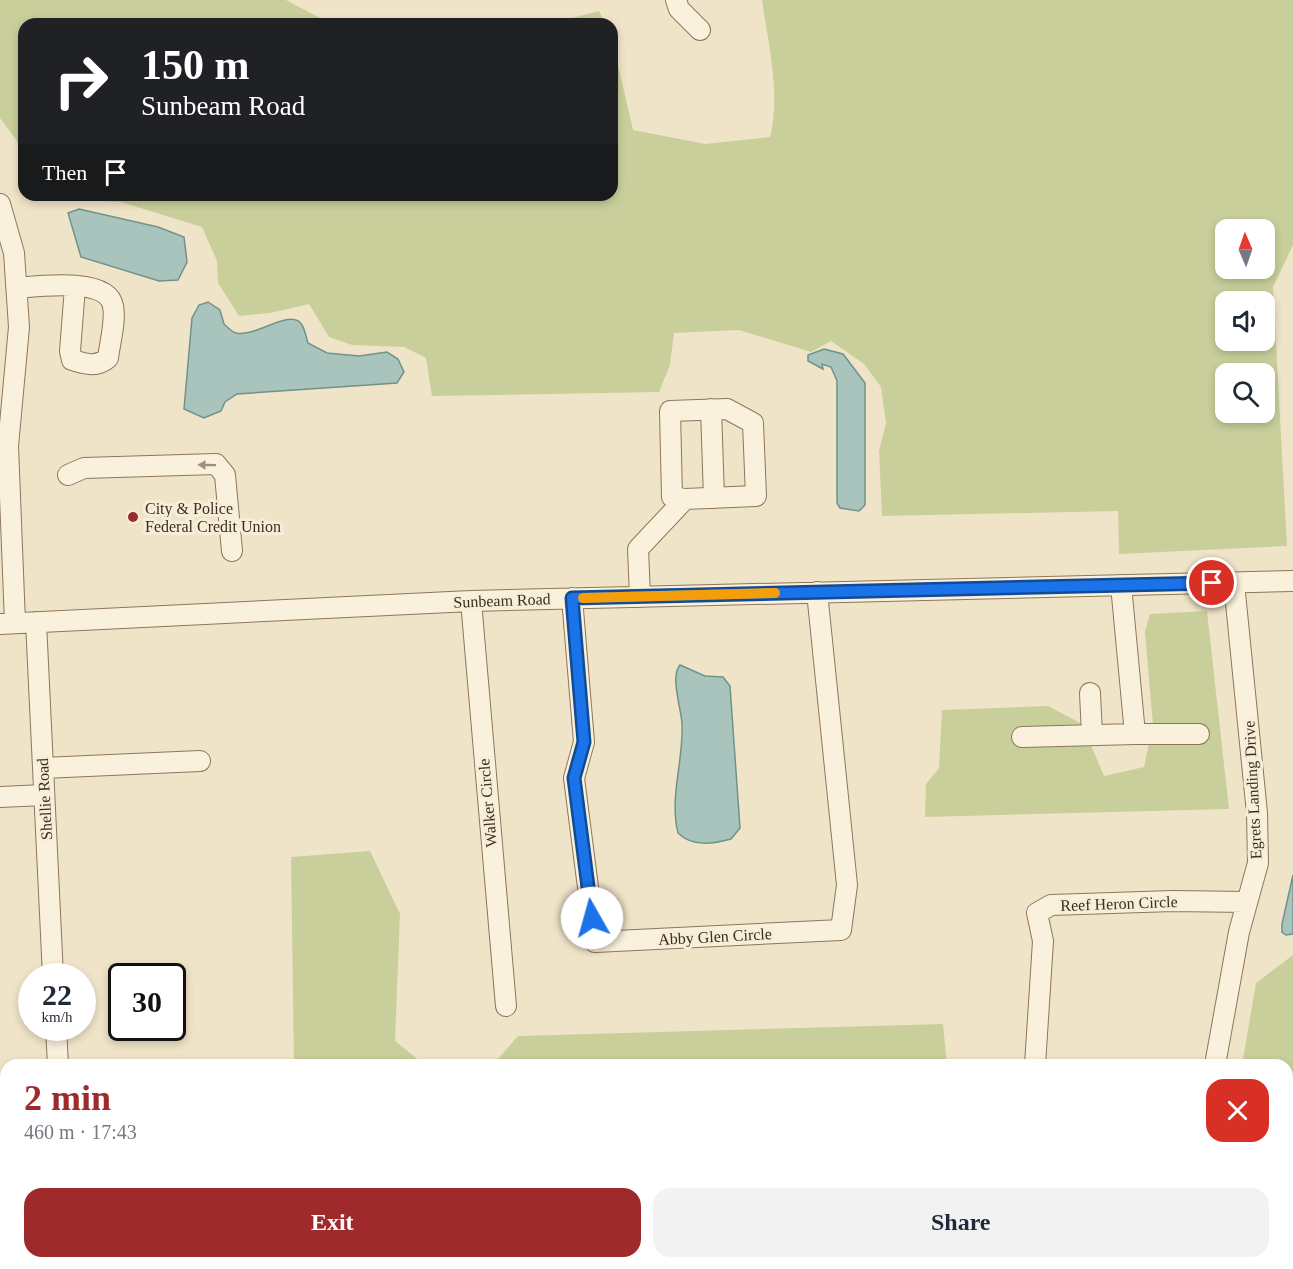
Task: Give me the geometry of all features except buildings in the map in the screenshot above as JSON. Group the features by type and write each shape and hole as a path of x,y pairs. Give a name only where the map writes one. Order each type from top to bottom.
{"street":[{"path":"676,0 680,9 700,30"},
{"path":"0,204 14,253 19,327 9,356 8,623"},
{"path":"17,288 54,285 75,287"},
{"path":"711,409 714,498"},
{"path":"727,409 753,423 756,496 714,498 672,497 670,411 727,409"},
{"path":"68,475 84,468 216,464 225,475 232,551"},
{"path":"640,597 639,549 685,499"},
{"name":"Sunbeam Road","path":"8,623 471,601 1293,581"},
{"name":"Egrets Landing Drive","path":"1216,1059 1237,944 1258,863 1257,813 1234,583"},
{"path":"1121,585 1134,734"},
{"name":"Abby Glen Circle","path":"572,598 584,742 574,778 595,942 841,930 847,885 817,592"},
{"name":"Walker Circle","path":"471,601 506,1006"},
{"name":"Shellie Road","path":"36,621 53,963"},
{"path":"1090,693 1092,735"},
{"path":"1022,737 1199,734"},
{"path":"43,768 200,761"},
{"path":"0,797 44,795"},
{"name":"Reef Heron Circle","path":"1035,1059 1043,941 1037,913 1051,906 1173,901 1247,902"},
{"path":"57,1041 58,1059"}],"green space":[{"path":"0,0 286,0 322,18 18,18 18,144 0,118"},
{"path":"762,0 1293,0 1293,245 1273,291 1215,291 1215,351 1275,351 1275,324 1287,546 1119,554 1118,511 882,516 879,451 886,423 881,387 864,364 831,341 811,352 739,330 674,333 670,365 659,392 432,396 426,358 404,347 352,345 329,337 309,304 270,313 239,316 218,283 217,261 202,227 121,202 100,201 618,201 618,65 633,130 705,144 770,137 774,87"},
{"path":"599,11 602,18 572,18"},
{"path":"1207,611 1229,809 925,817 926,784 939,768 942,710 1048,706 1082,724 1104,776 1144,767 1153,725 1145,632 1150,614"},
{"path":"370,851 400,914 395,1041 418,1059 294,1059 291,857"},
{"path":"1293,955 1293,1059 1243,1059 1256,983"},
{"path":"943,1024 946,1059 498,1059 518,1036"}],"water":[{"path":"79,209 158,227 184,237 187,262 178,280 159,281 81,257 68,213"},
{"path":"208,302 220,310 224,324 236,333 253,331 290,319 297,320 303,327 308,343 327,353 359,356 387,352 398,359 404,372 397,383 237,394 225,402 221,411 204,418 184,409 192,318 199,305"},
{"path":"824,349 843,354 865,383 865,505 859,511 840,508 837,503 837,381 831,367 822,364 823,369 808,361 808,355"},
{"path":"680,665 705,676 723,677 730,686 740,828 731,839 710,843 696,842 678,833 675,806 682,723 676,677"},
{"path":"1293,875 1293,934 1286,935 1282,932 1282,924"}],"slow traffic":[{"path":"583,598 775,593"}],"place":[{"name":"City & Police Federal Credit Union","path":"133,517"}],"route":[{"path":"592,918 574,778 584,742 572,598 1212,583"}]}
